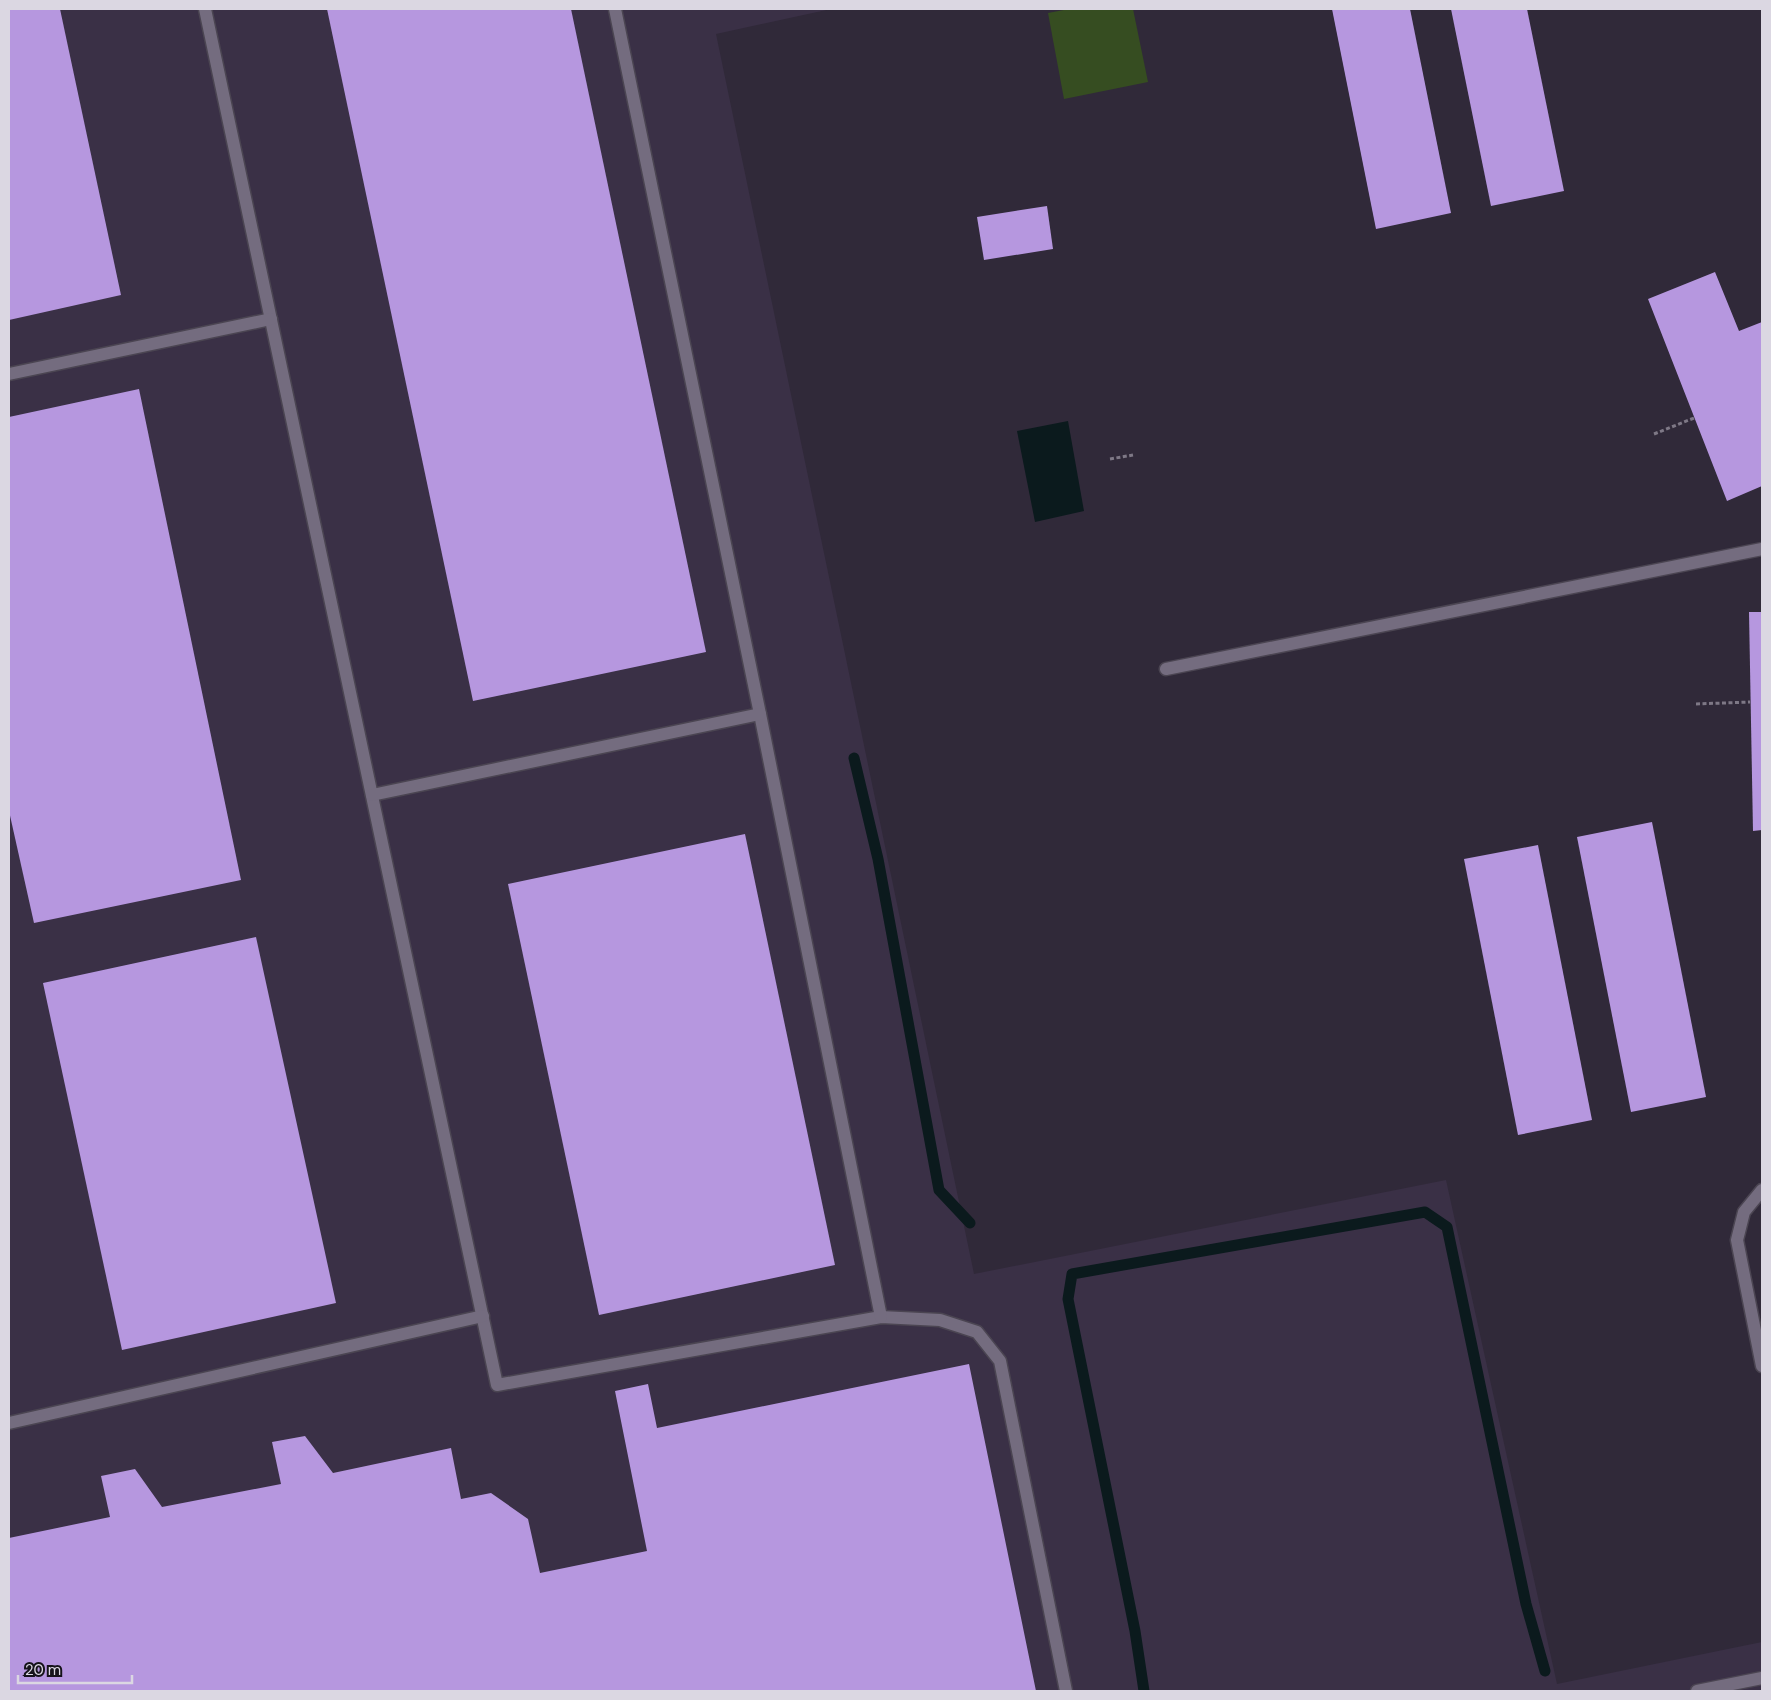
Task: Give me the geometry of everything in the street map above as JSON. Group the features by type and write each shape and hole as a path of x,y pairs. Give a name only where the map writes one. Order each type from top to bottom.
{"lane":[{"path":"205,9 497,1385 880,1316 940,1320 977,1332 1000,1361 1066,1691"},
{"path":"615,9 760,714 880,1316"},
{"path":"9,374 271,319"},
{"path":"1166,669 1762,549"},
{"path":"372,795 760,714"},
{"path":"1762,1190 1744,1212 1737,1240 1762,1366"},
{"path":"9,1423 483,1316"},
{"path":"1697,1691 1762,1678"}],"path":[{"path":"1654,434 1694,418"},
{"path":"1110,459 1133,455"},
{"path":"1696,704 1750,702"}],"shaded area":[{"path":"9,9 831,9 716,34 974,1274 1446,1180 1557,1684 1762,1642 1762,1691 9,1691"},
{"path":"1068,421 1084,511 1035,522 1017,431"}],"green space":[{"path":"1069,9 1133,9 1148,82 1064,99 1048,13"}],"building":[{"path":"9,9 60,9 121,295 9,320"},
{"path":"327,9 571,9 706,652 473,701"},
{"path":"1332,9 1410,9 1451,213 1376,229"},
{"path":"1451,9 1527,9 1564,191 1491,206"},
{"path":"1047,206 1053,249 984,260 977,217"},
{"path":"1715,272 1739,331 1762,322 1762,486 1727,501 1648,299"},
{"path":"139,389 241,880 34,923 9,811 9,417"},
{"path":"1749,612 1762,612 1762,830 1753,831"},
{"path":"1652,822 1706,1097 1631,1112 1577,837"},
{"path":"745,834 835,1265 599,1315 508,884"},
{"path":"1538,845 1592,1120 1518,1135 1464,859"},
{"path":"256,937 336,1303 122,1350 43,983"},
{"path":"969,1364 1036,1691 9,1691 9,1538 110,1517 101,1476 135,1469 162,1507 281,1484 272,1442 305,1436 333,1473 451,1448 461,1499 491,1493 528,1519 540,1573 647,1551 615,1391 648,1384 657,1428"}],"waterway":[{"path":"854,758 878,859 939,1190 970,1223"},
{"path":"1144,1691 1135,1631 1068,1299 1072,1274 1425,1212 1447,1227 1526,1604 1545,1671"}]}
